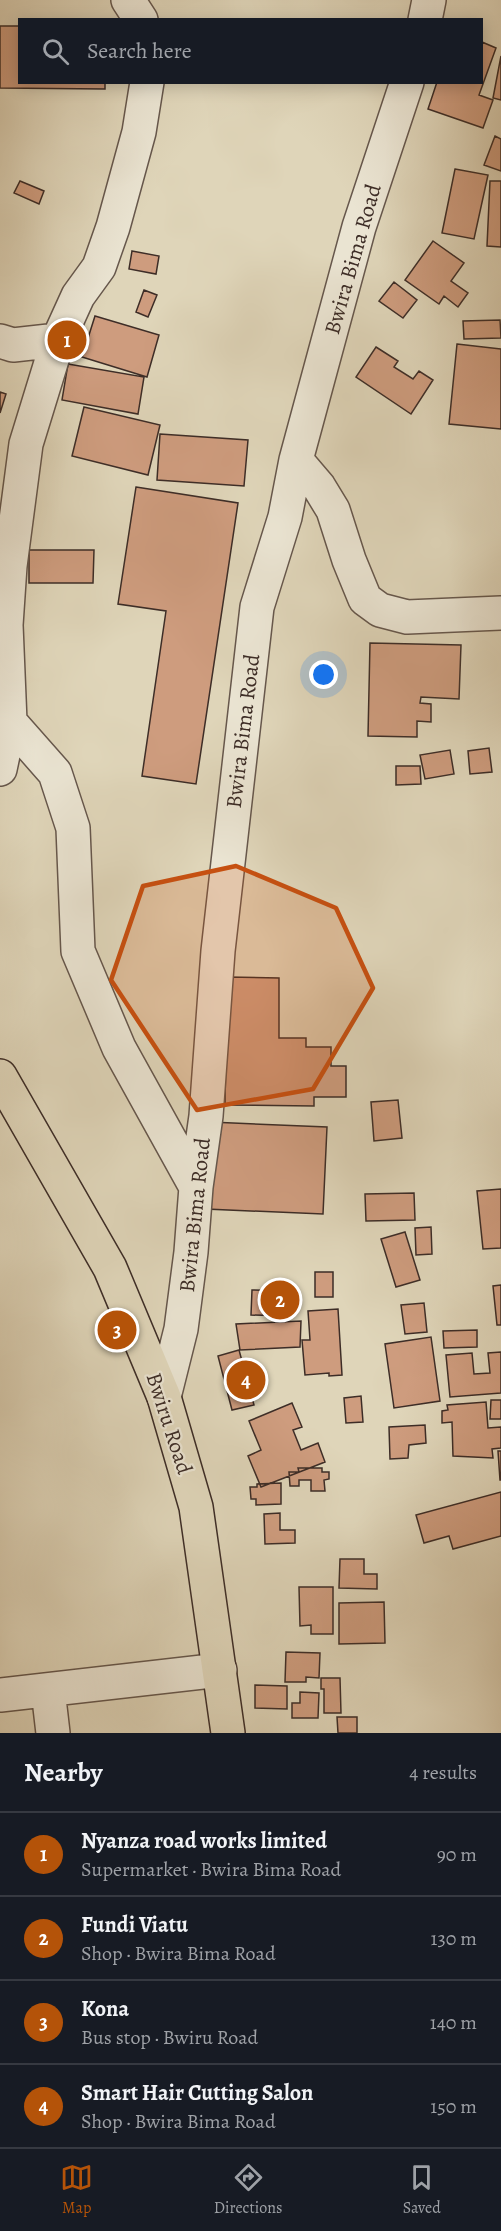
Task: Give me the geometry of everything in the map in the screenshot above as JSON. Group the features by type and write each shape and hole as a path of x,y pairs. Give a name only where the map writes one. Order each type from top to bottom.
{"main road":[{"name":"Bwiru Road","path":"0,1076 110,1268 164,1397 196,1507 228,1733"}],"street":[{"path":"128,0 140,18"},
{"path":"425,18 429,0"},
{"path":"0,769 10,722 6,625 10,566 26,444 58,340 78,296 99,267 139,132 147,84"},
{"name":"Bwira Bima Road","path":"164,1397 181,1329 191,1252 196,1187 206,1116 218,951 257,607 285,517 296,460 359,227 406,84"},
{"path":"0,341 13,345 58,340"},
{"path":"296,460 319,487 333,510 349,560 365,599 380,610 407,617 501,614"},
{"path":"10,722 55,773 73,828 78,951 119,1047 196,1187"},
{"path":"0,1695 220,1670"},
{"path":"48,1690 53,1733"}],"highlighted area":[{"path":"236,866 336,908 373,988 313,1089 197,1110 111,980 143,886"}],"building":[{"path":"0,26 18,26 18,84 105,84 105,89 0,88"},
{"path":"483,42 496,48 483,84"},
{"path":"501,56 501,100 493,98"},
{"path":"436,84 483,84 479,95 493,100 483,128 428,109"},
{"path":"495,136 501,139 501,171 484,165"},
{"path":"455,169 488,175 474,239 442,233"},
{"path":"20,181 44,191 39,204 14,193"},
{"path":"490,181 501,181 501,247 487,246"},
{"path":"433,241 464,263 451,281 468,293 458,307 444,296 439,304 405,280"},
{"path":"132,251 159,256 156,274 129,269"},
{"path":"394,282 417,300 403,318 379,301"},
{"path":"144,290 157,295 148,317 136,312"},
{"path":"95,316 159,335 147,377 82,357"},
{"path":"500,320 501,338 464,339 463,321"},
{"path":"457,344 501,349 501,429 449,424"},
{"path":"376,347 398,361 394,367 413,379 419,371 433,380 411,414 356,377"},
{"path":"68,364 144,377 138,414 62,400"},
{"path":"0,392 6,394 0,413"},
{"path":"84,407 160,425 148,475 72,456"},
{"path":"160,434 248,440 244,486 157,480"},
{"path":"136,487 238,503 196,784 142,776 166,611 118,604"},
{"path":"29,550 94,550 93,583 29,583"},
{"path":"370,643 461,645 459,699 421,697 420,703 431,704 431,722 417,721 417,737 368,736"},
{"path":"489,748 492,772 470,774 468,751"},
{"path":"450,750 454,774 425,779 420,755"},
{"path":"396,766 420,766 421,784 396,785"},
{"path":"227,977 279,978 279,1038 306,1038 306,1047 331,1047 331,1066 346,1066 346,1097 314,1097 314,1106 225,1105"},
{"path":"398,1100 402,1138 374,1141 371,1102"},
{"path":"210,1122 327,1127 323,1214 206,1209"},
{"path":"501,1189 501,1248 483,1249 477,1191"},
{"path":"414,1193 415,1220 366,1221 365,1194"},
{"path":"431,1227 432,1254 416,1255 415,1228"},
{"path":"405,1232 420,1280 396,1287 381,1239"},
{"path":"315,1272 333,1272 333,1297 315,1297"},
{"path":"501,1285 501,1325 497,1325 493,1286"},
{"path":"252,1290 287,1291 287,1316 251,1315"},
{"path":"424,1303 427,1332 405,1334 401,1305"},
{"path":"338,1309 342,1375 329,1376 329,1373 305,1375 302,1340 310,1340 308,1311"},
{"path":"338,1309 342,1375 329,1376 329,1373 305,1375 302,1340 310,1340 308,1311"},
{"path":"301,1321 300,1347 240,1350 236,1324"},
{"path":"477,1330 477,1347 444,1348 443,1331"},
{"path":"431,1337 440,1401 394,1408 385,1344"},
{"path":"239,1350 254,1405 232,1410 218,1356"},
{"path":"501,1352 501,1393 450,1397 446,1355 472,1353 474,1374 490,1373 488,1353"},
{"path":"361,1396 363,1422 346,1423 344,1398"},
{"path":"491,1400 501,1400 501,1419 490,1419"},
{"path":"486,1402 488,1428 501,1427 501,1448 492,1449 493,1458 453,1456 452,1422 442,1423 442,1411 448,1410 447,1405"},
{"path":"292,1403 302,1427 293,1430 301,1450 318,1443 325,1462 261,1487 248,1456 261,1450 249,1421"},
{"path":"425,1425 426,1443 409,1445 408,1458 390,1459 389,1427"},
{"path":"498,1451 501,1451 501,1480 500,1480"},
{"path":"298,1468 322,1468 322,1472 329,1472 329,1479 324,1480 325,1491 311,1491 311,1480 299,1480 299,1486 290,1486 289,1472 299,1472"},
{"path":"281,1483 281,1504 256,1505 256,1499 251,1499 250,1487 257,1487 257,1484"},
{"path":"501,1492 501,1536 453,1549 449,1536 424,1543 416,1515"},
{"path":"280,1513 280,1530 295,1530 295,1543 265,1544 264,1514"},
{"path":"340,1559 364,1559 364,1574 377,1574 377,1589 339,1588"},
{"path":"299,1587 333,1587 333,1634 311,1634 311,1625 300,1626"},
{"path":"384,1602 385,1643 339,1644 339,1603"},
{"path":"286,1652 320,1653 319,1678 306,1677 306,1682 285,1682"},
{"path":"321,1678 340,1678 341,1713 324,1713 324,1689 321,1689"},
{"path":"255,1685 287,1686 287,1709 255,1708"},
{"path":"300,1692 319,1693 318,1718 292,1718 292,1703 300,1703"},
{"path":"337,1717 357,1717 357,1733 338,1733"}],"place":[{"name":"Nyanza road works limited","path":"67,340"},
{"name":"Fundi Viatu","path":"280,1300"},
{"name":"Kona","path":"117,1330"},
{"name":"Smart Hair Cutting Salon","path":"246,1380"}]}
